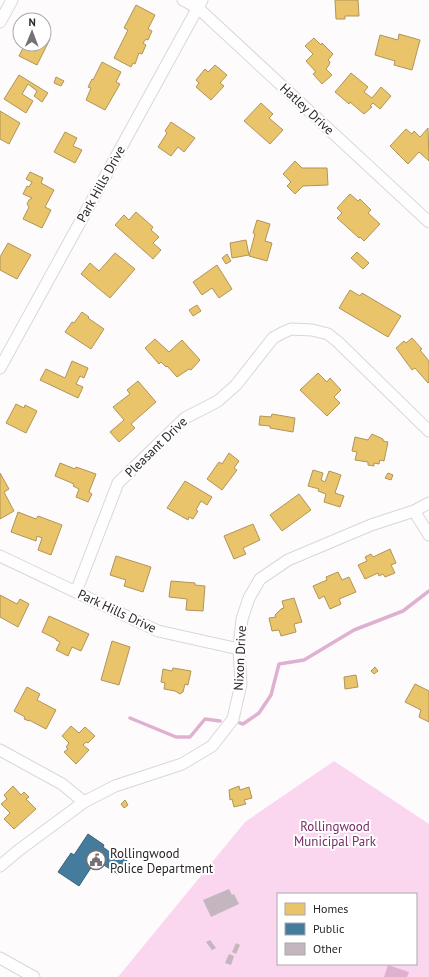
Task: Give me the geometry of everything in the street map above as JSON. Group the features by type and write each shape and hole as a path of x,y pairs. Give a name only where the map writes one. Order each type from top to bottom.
{"street":[{"path":"0,22 12,0"},
{"name":"Hatley Drive","path":"183,0 200,4 429,222"},
{"name":"Park Hills Drive","path":"0,368 200,4"},
{"name":"Pleasant Drive","path":"76,592 118,483 185,418 218,401 236,385 273,338 291,328 312,330 328,334 429,431"},
{"name":"Nixon Drive","path":"0,866 19,850 84,802 115,786 182,764 212,746 233,719 241,684 239,649 242,619 249,598 260,579 288,560 371,525 414,511 429,503"},
{"path":"414,511 429,535"},
{"name":"Park Hills Drive","path":"0,556 158,631 239,649"},
{"path":"0,750 62,784 84,802"},
{"path":"0,958 34,977"}],"green space":[{"name":"Rollingwood Municipal Park","path":"334,761 429,824 429,977 118,977 245,822"}],"shaded area":[{"path":"388,965 409,972 407,977 384,977"}],"building: Homes":[{"path":"335,0 358,0 359,16 345,16 345,19 336,19"},
{"path":"136,5 155,15 148,29 152,31 148,40 146,39 143,43 146,45 142,54 139,53 135,64 133,63 131,67 114,58 128,30 124,28"},
{"path":"399,34 420,40 412,70 394,65 395,61 375,55 380,35 398,40"},
{"path":"314,38 321,45 322,43 333,54 328,60 330,62 326,69 332,75 322,84 313,74 316,72 306,61 313,54 305,46"},
{"path":"21,52 44,52 37,65 19,56"},
{"path":"102,62 121,72 116,82 120,84 105,110 86,100 91,88 88,87"},
{"path":"215,65 227,75 220,83 224,86 211,100 196,87 199,83 196,80 205,69 208,72"},
{"path":"351,73 368,87 364,92 372,98 381,87 391,96 380,109 373,103 370,106 372,107 364,114 335,92"},
{"path":"19,75 48,93 42,102 34,96 37,91 28,84 22,94 33,101 26,113 4,99"},
{"path":"56,77 64,81 61,86 54,83"},
{"path":"261,103 273,114 269,118 283,130 270,144 244,121"},
{"path":"0,111 20,123 9,144 0,139"},
{"path":"171,122 195,138 184,152 178,147 171,156 158,147 167,133 165,131"},
{"path":"428,128 429,161 419,152 408,164 390,146 406,129 412,134 414,131 420,137"},
{"path":"65,132 77,138 73,146 82,150 75,163 54,152"},
{"path":"295,161 302,168 327,168 328,185 303,186 295,194 287,186 291,182 283,174"},
{"path":"30,172 43,178 41,183 54,190 45,207 51,210 42,228 23,219 29,207 27,204 32,198 23,194 27,186 29,187 32,182 26,179"},
{"path":"350,194 358,201 360,199 371,210 368,213 380,224 364,241 337,218 342,213 337,208"},
{"path":"136,212 153,227 151,230 159,237 153,243 161,250 153,259 115,225 124,215 129,220"},
{"path":"257,220 270,224 265,241 272,243 267,261 249,256"},
{"path":"246,240 249,255 232,258 230,243"},
{"path":"8,243 31,255 17,279 0,270 0,257"},
{"path":"357,252 369,263 363,269 351,258"},
{"path":"115,253 135,269 110,298 81,274 90,263 99,271"},
{"path":"227,254 231,261 226,264 222,258"},
{"path":"217,265 232,289 219,298 212,288 202,295 193,282"},
{"path":"350,290 360,296 362,293 401,316 388,337 339,308"},
{"path":"197,305 201,311 193,316 189,310"},
{"path":"82,312 104,329 91,349 65,332"},
{"path":"412,338 422,349 420,350 429,361 428,383 415,368 412,370 396,348 404,341 406,343"},
{"path":"155,339 169,352 182,340 200,360 191,370 189,369 177,377 167,366 166,367 161,362 159,364 145,348"},
{"path":"72,361 88,368 84,378 80,376 76,384 83,387 78,398 40,380 46,369 65,378"},
{"path":"318,373 327,382 330,378 341,390 334,397 340,403 327,416 300,390"},
{"path":"138,381 156,402 131,424 135,428 119,442 110,432 124,420 113,407 130,394 127,390"},
{"path":"16,404 24,408 25,405 37,411 26,433 6,423"},
{"path":"272,414 295,418 293,432 270,428 270,426 259,425 260,416 271,417"},
{"path":"372,434 383,439 383,441 388,442 384,461 380,460 379,464 374,463 374,466 368,465 368,462 355,460 357,452 352,451 355,437 368,440"},
{"path":"229,453 239,461 234,468 237,470 222,490 207,479 219,462 222,464"},
{"path":"60,463 75,469 76,467 96,474 89,492 92,494 88,502 76,497 79,489 73,486 74,484 55,476"},
{"path":"313,470 323,473 321,480 325,482 329,471 341,475 335,493 344,496 340,507 324,502 326,494 318,491 319,489 308,486"},
{"path":"0,473 9,489 4,492 14,511 0,519"},
{"path":"388,473 393,475 391,480 385,478"},
{"path":"185,481 212,497 207,505 201,501 196,510 198,511 193,519 189,517 188,520 167,508"},
{"path":"299,494 311,510 282,531 270,515"},
{"path":"18,512 36,519 38,516 62,525 51,555 38,550 42,538 37,536 36,541 11,532"},
{"path":"253,524 260,540 243,548 246,554 234,559 224,536"},
{"path":"390,549 396,563 391,565 395,573 385,577 383,574 379,576 378,573 365,579 358,565 367,561 365,557 371,554 373,557"},
{"path":"116,556 151,567 143,592 124,586 126,580 110,575"},
{"path":"338,572 342,580 349,577 356,592 339,599 341,604 330,609 324,596 319,599 313,586 327,580 326,577"},
{"path":"171,581 195,583 195,585 205,586 203,611 186,610 187,599 169,597"},
{"path":"0,595 17,604 20,599 29,604 18,627 0,617"},
{"path":"294,598 302,622 294,624 296,632 281,636 279,630 272,631 269,618 276,617 275,615 284,608 282,601"},
{"path":"49,616 89,634 81,651 72,647 68,656 56,650 60,642 42,632"},
{"path":"112,641 130,647 119,685 101,680"},
{"path":"375,667 378,671 374,674 371,671"},
{"path":"173,668 191,671 188,685 185,684 183,692 180,694 175,691 164,689 165,683 161,682 163,669 172,671"},
{"path":"356,675 358,687 345,689 344,677"},
{"path":"415,684 429,691 429,722 419,717 421,710 405,702"},
{"path":"27,687 40,694 37,700 56,710 46,729 24,719 25,717 14,711"},
{"path":"71,726 79,733 85,727 95,736 88,743 86,742 83,745 89,750 76,764 64,752 68,749 66,747 69,743 62,736"},
{"path":"13,786 21,795 24,792 29,797 26,799 36,809 14,829 4,819 10,813 1,804 7,799 4,795"},
{"path":"239,786 240,790 249,787 252,798 244,800 246,804 234,807 232,799 230,800 229,790"},
{"path":"125,800 128,805 124,808 121,804"}],"building: Public":[{"name":"Rollingwood Police Department","path":"88,834 104,845 103,847 111,853 113,850 127,860 118,874 96,860 79,886 58,872 71,853 74,855"}],"building: Other":[{"path":"229,889 232,895 234,894 239,904 211,917 203,900"},
{"path":"210,940 216,948 212,950 206,942"},
{"path":"236,943 240,945 236,954 232,952"},
{"path":"229,954 234,956 231,965 225,963"}],"waterway":[{"path":"240,723 243,724 259,713 271,695 279,664 304,660 354,630 403,611 429,591"},
{"path":"130,718 176,737 190,737 205,719 220,721"}],"place":[{"name":"Rollingwood Police Department","path":"96,860"}]}
